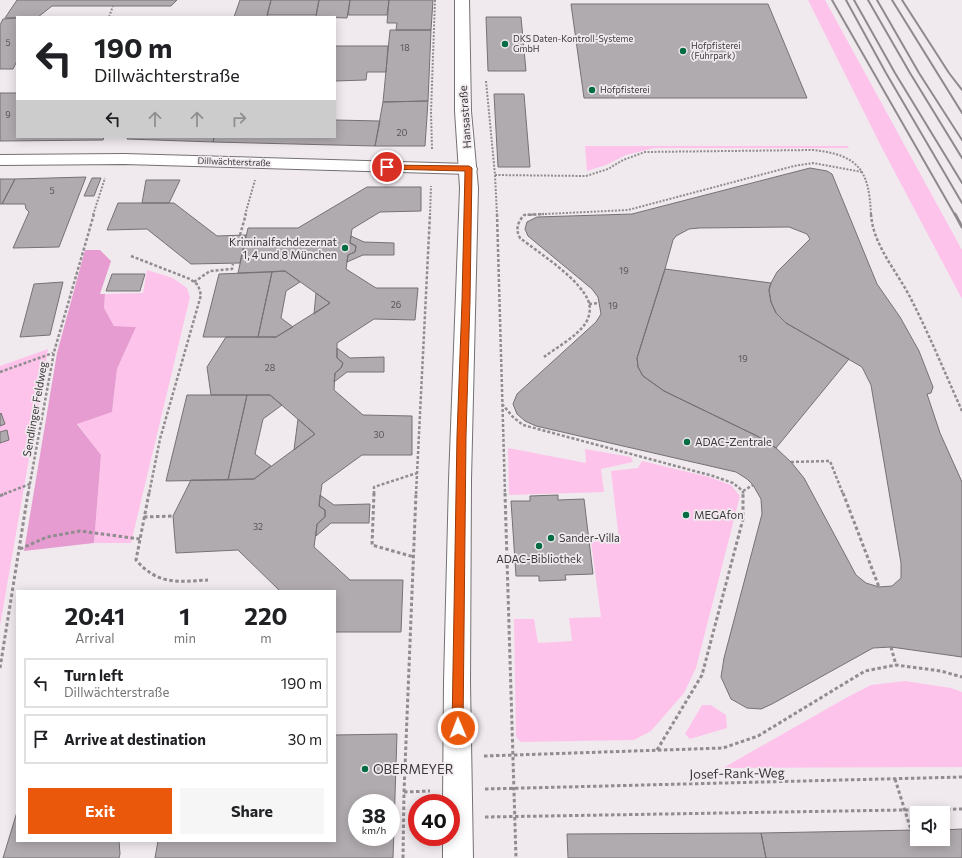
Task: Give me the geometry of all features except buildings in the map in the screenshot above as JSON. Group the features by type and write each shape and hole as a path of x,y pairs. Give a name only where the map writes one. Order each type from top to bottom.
{"street":[{"name":"Hansastraße","path":"458,794 457,682 460,473 469,168 463,111 462,0"},
{"name":"Dillwächterstraße","path":"0,160 111,158 469,168"},
{"name":"Hansastraße","path":"458,846 458,858"}],"path":[{"path":"403,858 404,792 417,473 432,168 431,112 435,0"},
{"path":"109,16 113,6"},
{"path":"486,74 495,175 516,858"},
{"path":"495,175 586,176 598,173 634,155 645,152 798,149 824,150 838,154 852,162 862,172 870,189 874,233 890,264 909,293 962,411"},
{"name":"Sendlinger Feldweg","path":"0,668 30,484 54,352 86,238 111,158"},
{"path":"240,235 260,163"},
{"path":"544,357 584,325 589,313 589,304 583,292 574,282 520,238 517,233 517,227 518,222 524,215 628,210 794,166 813,163 862,172"},
{"path":"131,256 190,279 198,285 202,295 160,438 136,560 144,570 157,579 170,581 208,580"},
{"path":"194,282 210,271 232,269 233,264"},
{"path":"589,304 600,303"},
{"path":"0,372 54,352"},
{"path":"502,404 513,417 523,425 714,476 734,483 743,491 743,519 702,675 657,750"},
{"path":"791,462 830,461 879,586"},
{"path":"414,557 372,545 374,487 417,473"},
{"path":"0,496 30,484"},
{"path":"743,491 753,485"},
{"path":"144,517 173,516"},
{"path":"19,549 47,537 80,531 140,539"},
{"path":"891,647 896,665"},
{"path":"458,758 723,748 758,736 865,671 896,665 941,671 962,677"},
{"name":"Josef-Rank-Weg","path":"513,788 962,777"},
{"path":"895,779 910,827"},
{"path":"460,817 962,810"}],"shaded area":[{"path":"808,0 825,0 962,250 962,299 882,148"},
{"path":"585,146 848,146 849,148 654,148 626,155 606,165 587,171"},
{"path":"85,250 100,250 111,261 100,294 105,294 104,308 114,326 136,327 117,369 112,412 77,424 101,455 94,543 24,551 57,353"},
{"path":"147,270 173,278 187,288 190,297 131,543 94,543 101,455 77,423 112,412 117,369 136,327 114,326 104,308 105,294 143,293"},
{"path":"48,349 47,355 0,626 0,366"},
{"path":"508,448 586,463 585,449 631,457 633,462 601,469 604,492 509,495"},
{"path":"642,461 709,477 731,485 740,496 696,668 684,693 651,731 634,740 521,742 516,737 514,619 534,619 538,643 572,641 569,618 601,617 591,542 619,540 611,471 638,468"},
{"path":"905,681 951,688 962,692 962,767 723,768 871,685"},
{"path":"702,705 711,705 726,715 727,728 690,739 685,734"}],"railway":[{"path":"832,0 955,215"},
{"path":"846,0 886,73 962,203"},
{"path":"854,0 895,73 962,183"},
{"path":"868,0 910,73 962,158"},
{"path":"877,0 919,73 962,140"},
{"path":"892,0 962,113"},
{"path":"902,0 949,73 962,90"},
{"path":"955,214 962,227"}],"place":[{"name":"DKS Daten-Kontroll-Systeme GmbH","path":"505,44"},
{"name":"Hofpfisterei (Fuhrpark)","path":"683,51"},
{"name":"Hofpfisterei","path":"592,90"},
{"name":"Kriminalfachdezernat 1, 4 und 8 München","path":"345,248"},
{"name":"ADAC-Zentrale","path":"687,442"},
{"name":"MEGAfon","path":"686,515"},
{"name":"Sander-Villa","path":"551,538"},
{"name":"ADAC-Bibliothek","path":"539,546"},
{"name":"OBERMEYER","path":"365,769"}],"route":[{"path":"387,167 469,168 461,436 457,682 458,728"}]}
